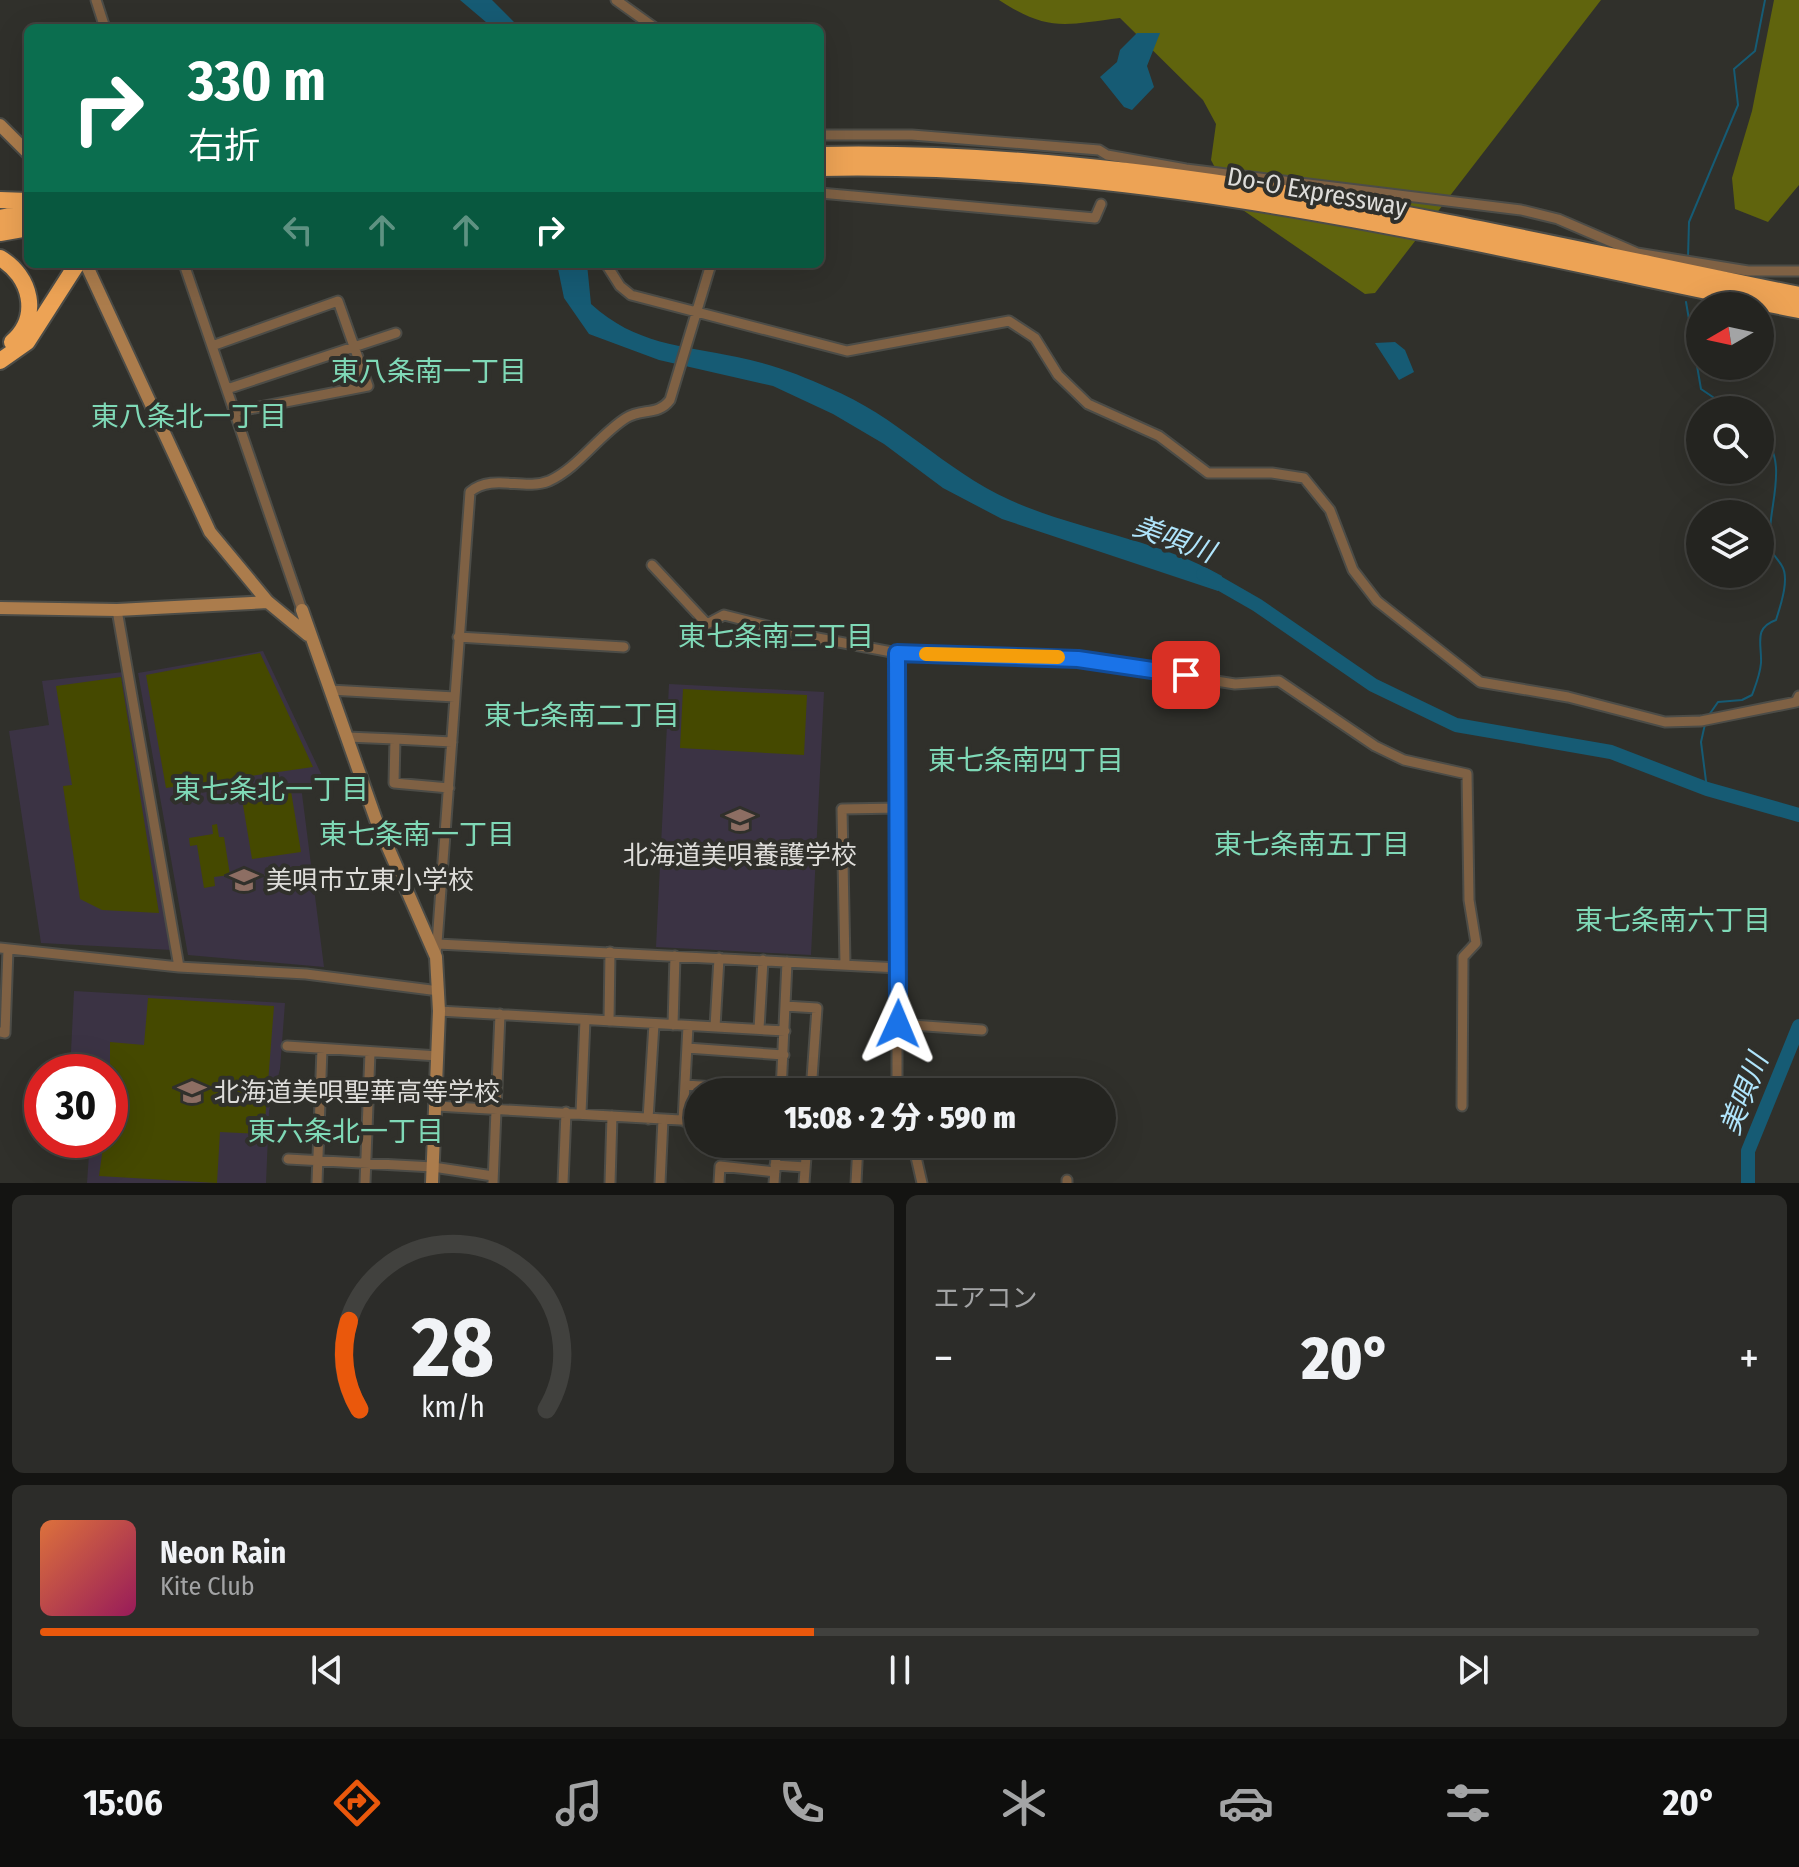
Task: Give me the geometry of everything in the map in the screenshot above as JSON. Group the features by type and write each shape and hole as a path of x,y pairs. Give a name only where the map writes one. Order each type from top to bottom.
{"highway":[{"name":"Do-O Expressway","path":"824,155 972,158 1119,171 1255,190 1380,210 1799,295"},
{"name":"Do-O Expressway","path":"824,168 972,172 1119,184 1378,225 1799,310"},
{"path":"0,200 24,201"},
{"path":"0,218 24,214"},
{"path":"0,233 24,229"},
{"path":"0,258 22,277 30,301 23,328 0,349"},
{"path":"0,361 27,342 77,268"}],"street":[{"path":"96,0 104,24"},
{"path":"616,0 649,24"},
{"path":"0,125 24,149"},
{"path":"824,135 974,139 1099,150 1106,160 1521,210 1558,219 1637,253 1748,271 1799,271"},
{"path":"824,193 1095,218 1101,204"},
{"path":"79,268 210,532 268,602 308,635"},
{"path":"185,268 308,635 376,820 437,950"},
{"path":"609,268 620,286 631,295 847,351 1009,321 1026,328 1058,375 1088,404 1159,436 1208,473 1272,473 1304,478 1330,510 1353,570 1377,601 1480,682 1582,700 1665,722 1706,720 1759,706 1784,705 1796,702 1799,696"},
{"path":"432,1183 439,1011 437,950 470,492 477,486 497,483 547,482 626,418 656,411 670,400 710,268"},
{"path":"212,346 338,301 368,386 234,412"},
{"path":"227,389 396,333"},
{"path":"652,565 707,624 724,615 807,636 897,653 1078,659 1250,685 1279,681 1395,756 1420,766 1467,774 1469,900 1476,943 1463,957 1462,1106"},
{"path":"0,608 117,610 268,602"},
{"path":"117,610 179,967"},
{"path":"458,637 624,647"},
{"path":"897,653 897,1078"},
{"path":"330,690 455,697"},
{"path":"347,737 452,742"},
{"path":"395,739 394,783 449,788"},
{"path":"845,964 842,809 899,808"},
{"path":"0,1032 5,1033 4,948 179,967 306,974 439,991"},
{"path":"437,950 610,952 899,968"},
{"path":"609,1021 610,952"},
{"path":"673,1025 675,956"},
{"path":"715,1027 719,958"},
{"path":"759,1029 763,960"},
{"path":"782,1078 787,962"},
{"path":"785,1006 817,1008 812,1078"},
{"path":"439,1011 785,1031"},
{"path":"288,1159 433,1167 493,1179 500,1014"},
{"path":"581,1113 585,1020"},
{"path":"648,1119 654,1024"},
{"path":"898,1024 982,1030"},
{"path":"685,1078 688,1026"},
{"path":"287,1046 438,1056"},
{"path":"687,1048 784,1055"},
{"path":"317,1183 322,1049"},
{"path":"365,1183 370,1052"},
{"path":"436,1106 683,1121 684,1103"},
{"path":"563,1183 566,1112"},
{"path":"610,1183 612,1116"},
{"path":"660,1183 663,1119"},
{"path":"804,1183 806,1158"},
{"path":"856,1183 857,1158"},
{"path":"916,1158 922,1183"},
{"path":"719,1183 720,1166 775,1173 805,1167"}],"shaded area":[{"path":"999,0 1601,0 1375,293 1365,294 1234,204 1211,160 1216,124 1203,100 1120,18 1057,24 1031,17"},
{"path":"1774,0 1799,0 1799,185 1768,222 1735,209 1732,178 1752,111"},
{"name":"美唄市立東小学校","path":"263,651 325,782 301,786 324,967 188,955 138,673"},
{"path":"260,653 313,767 166,788 146,675"},
{"path":"124,672 172,950 41,943 9,731 49,725 42,681"},
{"path":"121,677 159,913 102,910 80,899 63,786 72,785 56,686"},
{"name":"北海道美唄養護学校","path":"669,684 824,692 811,955 656,947"},
{"path":"683,689 807,695 804,755 680,748"},
{"path":"291,791 301,852 252,859 242,799"},
{"path":"217,824 219,837 224,837 230,875 214,877 215,886 204,888 197,845 190,846 189,838 213,834 212,825"},
{"name":"北海道美唄聖華高等学校","path":"74,991 285,1003 280,1069 269,1111 266,1183 87,1183 89,1158 128,1158 128,1054 71,1054"},
{"name":"北海道美唄聖華高等学校","path":"148,998 274,1006 264,1134 220,1132 217,1183 99,1176 102,1158 128,1158 128,1054 110,1054 110,1042 144,1045"}],"water":[{"path":"460,0 492,0 516,24 488,24"},
{"path":"1137,33 1160,33 1147,66 1154,87 1132,110 1124,107 1100,77 1117,62 1120,50"},
{"path":"558,268 587,268 591,304 625,328 660,341 761,363 818,383 876,413 986,488 1036,511 1197,563 1222,576 1218,591 1002,519 943,488 884,444 833,414 773,386 659,360 589,334 564,298"},
{"path":"1395,342 1405,350 1414,372 1399,380 1375,343"}],"waterway":[{"path":"1688,258 1689,222 1738,105 1734,69 1755,51 1765,0"},
{"path":"1699,380 1701,389 1711,396"},
{"path":"1709,715 1718,702 1742,700 1752,695 1760,667 1761,632 1776,620 1784,593 1784,572 1770,545 1776,486 1774,457"},
{"name":"美唄川","path":"1203,574 1257,605 1373,685 1456,725 1611,752 1707,789 1799,815"},
{"path":"1705,724 1701,742 1707,789"},
{"name":"美唄川","path":"1748,1183 1748,1151 1799,1026"}],"slow traffic":[{"path":"926,654 1058,657"}],"place":[{"name":"北海道美唄養護学校","path":"740,820"},
{"name":"美唄市立東小学校","path":"244,880"},
{"name":"北海道美唄聖華高等学校","path":"192,1092"}],"district":[{"name":"東八条南一丁目","path":"429,371"},
{"name":"東八条北一丁目","path":"189,416"},
{"name":"東七条南三丁目","path":"776,636"},
{"name":"東七条南二丁目","path":"582,715"},
{"name":"東七条南四丁目","path":"1026,760"},
{"name":"東七条北一丁目","path":"271,789"},
{"name":"東七条南一丁目","path":"417,834"},
{"name":"東七条南五丁目","path":"1312,844"},
{"name":"東七条南六丁目","path":"1673,920"},
{"name":"東六条北一丁目","path":"346,1131"}],"route":[{"path":"898,1024 897,653 1078,659 1186,675"}]}
